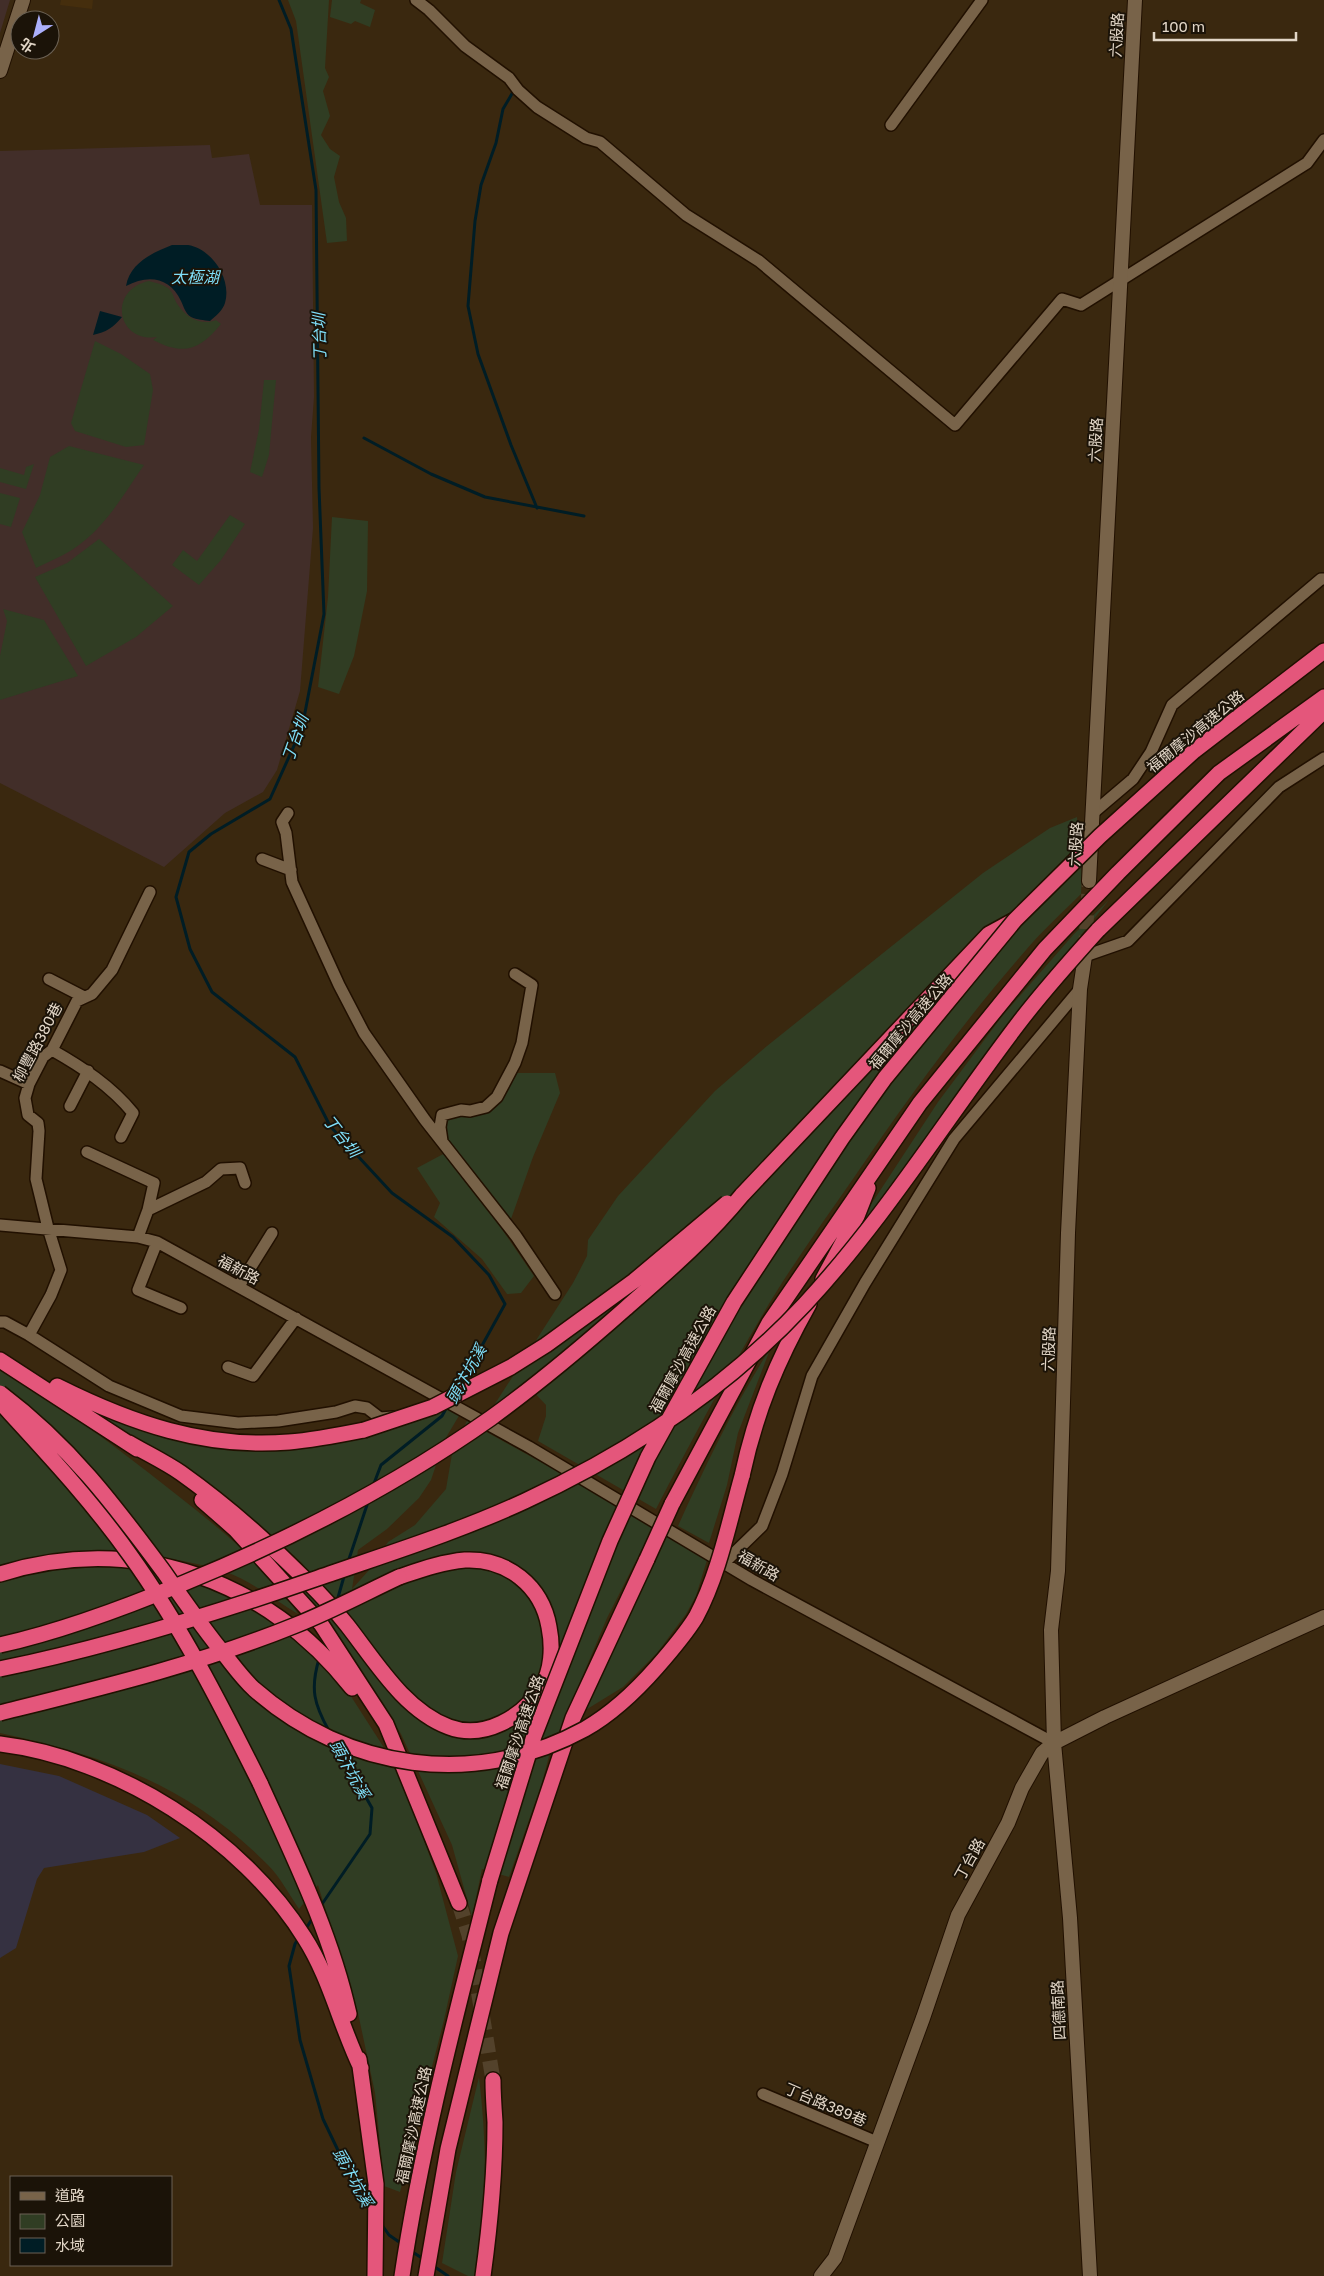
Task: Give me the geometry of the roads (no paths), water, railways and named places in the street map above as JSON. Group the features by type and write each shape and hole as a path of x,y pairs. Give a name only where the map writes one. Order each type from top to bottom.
{"highway":[{"name":"福爾摩沙高速公路","path":"402,2276 411,2215 442,2073 490,1880 534,1736 610,1541 648,1457 703,1354 734,1302 842,1138 885,1078 1015,920 1100,836 1194,751 1324,652"},
{"path":"426,2276 448,2148 501,1933 573,1718 672,1504 769,1323 920,1104 1045,949 1219,773 1324,696"},
{"path":"0,1669 99,1645 230,1608 459,1529 525,1501 589,1469 705,1395 730,1376 801,1308 835,1270 876,1220 1016,1026 1054,978 1098,930 1324,711"},
{"path":"0,1645 77,1623 148,1598 236,1562 298,1533 422,1463 491,1417 587,1343 678,1263 716,1226 742,1195 990,934 1015,920"},
{"path":"0,1393 31,1416 83,1467 159,1565 206,1632 254,1688 292,1718 327,1739 366,1753 407,1762 457,1764 514,1756 552,1744 585,1728 630,1696 676,1646 696,1616 713,1576 742,1476 752,1433 783,1350 857,1216 877,1165"},
{"path":"0,1359 99,1408 146,1426 194,1437 237,1442 287,1442 319,1439 364,1430 433,1407 503,1371 546,1345 634,1281 721,1206 742,1195"},
{"path":"0,1359 129,1443 179,1472 219,1501 262,1539 334,1610 402,1695 428,1717 452,1728 476,1730 492,1727 519,1714 542,1687 549,1671 551,1636 547,1614 532,1587 508,1568 486,1562 466,1560 447,1563 399,1577 297,1625 210,1656 0,1714"},
{"path":"0,1402 74,1483 130,1554 151,1585 213,1689 260,1783 311,1895 342,1984 361,2068 376,2184 375,2276"},
{"path":"129,1443 199,1497 234,1529 327,1633 386,1724 459,1903"},
{"path":"0,1574 58,1562 90,1558 143,1560 183,1569 243,1594 266,1607 301,1634 337,1669 372,1714 410,1779"},
{"path":"0,1744 58,1757 128,1784 179,1812 240,1860 275,1897 304,1936 337,2004 352,2049 361,2068"},
{"path":"483,2275 493,2170 495,2122 493,2080"}],"street":[{"path":"0,70 23,0"},
{"path":"416,0 429,10 465,46 509,78 518,90 537,107 586,138 600,142 686,215 759,261 955,425 1062,299 1081,305 1307,163 1324,140"},
{"path":"891,125 982,0"},
{"name":"六股路","path":"1089,881 1135,0"},
{"path":"1093,813 1133,779 1151,752 1172,704 1321,579 1324,579"},
{"path":"1085,956 1128,941 1279,787 1324,758"},
{"path":"288,813 282,822 286,833 292,882 339,985 364,1033 390,1072 516,1236 555,1294"},
{"path":"262,859 291,870"},
{"name":"柳豐路380巷","path":"29,1335 51,1295 60,1270 36,1179 38,1123 28,1115 25,1098 29,1084 43,1056 52,1050 77,1001 92,994 112,970 150,892"},
{"name":"六股路","path":"1054,1743 1050,1630 1058,1571 1068,1233 1080,989 1085,956"},
{"path":"442,1141 440,1127 442,1115 460,1110 470,1111 486,1107 497,1098 515,1063 522,1043 532,985 515,974"},
{"path":"49,979 84,997"},
{"path":"724,1563 762,1526 782,1474 812,1376 865,1283 943,1156 960,1131 1080,989"},
{"path":"52,1050 88,1071 124,1102 133,1113 121,1137"},
{"path":"0,1071 29,1084"},
{"path":"70,1106 88,1071"},
{"path":"87,1152 154,1183 148,1210 138,1237"},
{"path":"148,1210 206,1182 222,1170 240,1168 245,1183"},
{"name":"福新路","path":"0,1225 138,1237 157,1242 529,1448 724,1563 1054,1743"},
{"path":"239,1286 272,1233"},
{"path":"157,1242 138,1290 181,1308"},
{"path":"228,1367 252,1376 296,1318"},
{"path":"0,1322 5,1322 29,1335 109,1386 181,1416 238,1423 278,1421 336,1412 355,1406 367,1408 380,1418 397,1417 445,1402"},
{"name":"丁台路","path":"821,2276 835,2258 924,2018 958,1915 1008,1823 1022,1788 1042,1752 1054,1743 1324,1617"},
{"name":"四德南路","path":"1054,1743 1070,1918 1090,2276"},
{"name":"丁台路389巷","path":"763,2094 877,2142"}],"water":[{"name":"太極湖","path":"172,245 188,245 205,252 218,266 223,275 226,284 225,303 217,315 210,321 191,317 171,287 158,280 142,280 126,286 128,278 137,265 150,255"},
{"path":"100,311 122,317 109,329 93,335"}],"waterway":[{"name":"丁台圳","path":"279,0 291,29 316,190 319,488 324,614 302,728 270,799 211,834 189,852 176,897 190,949 212,992 295,1057 330,1126 392,1193 453,1237 489,1275 505,1304 459,1387"},
{"path":"513,92 503,109 496,143 481,185 475,221 468,306 478,354 511,445 537,508"},
{"path":"364,438 431,474 485,497 584,516"},
{"name":"頭汴坑溪","path":"373,1486 381,1465 442,1416 448,1405"},
{"name":"頭汴坑溪","path":"348,1562 368,1502"},
{"name":"頭汴坑溪","path":"337,1601 345,1573"},
{"name":"頭汴坑溪","path":"319,1659 314,1688 315,1696 320,1713 329,1731"},
{"name":"頭汴坑溪","path":"320,1907 370,1834 372,1808 338,1748"},
{"name":"頭汴坑溪","path":"305,1930 314,1916"},
{"name":"頭汴坑溪","path":"298,1939 289,1966 300,2040 323,2119 355,2186 369,2207"},
{"name":"頭汴坑溪","path":"382,2225 389,2235 402,2244"},
{"name":"頭汴坑溪","path":"411,2251 425,2260"},
{"name":"頭汴坑溪","path":"432,2265 448,2276"}],"tunnel":[{"path":"1085,950 1089,881"},
{"path":"459,1903 469,1935 493,2080"}]}
